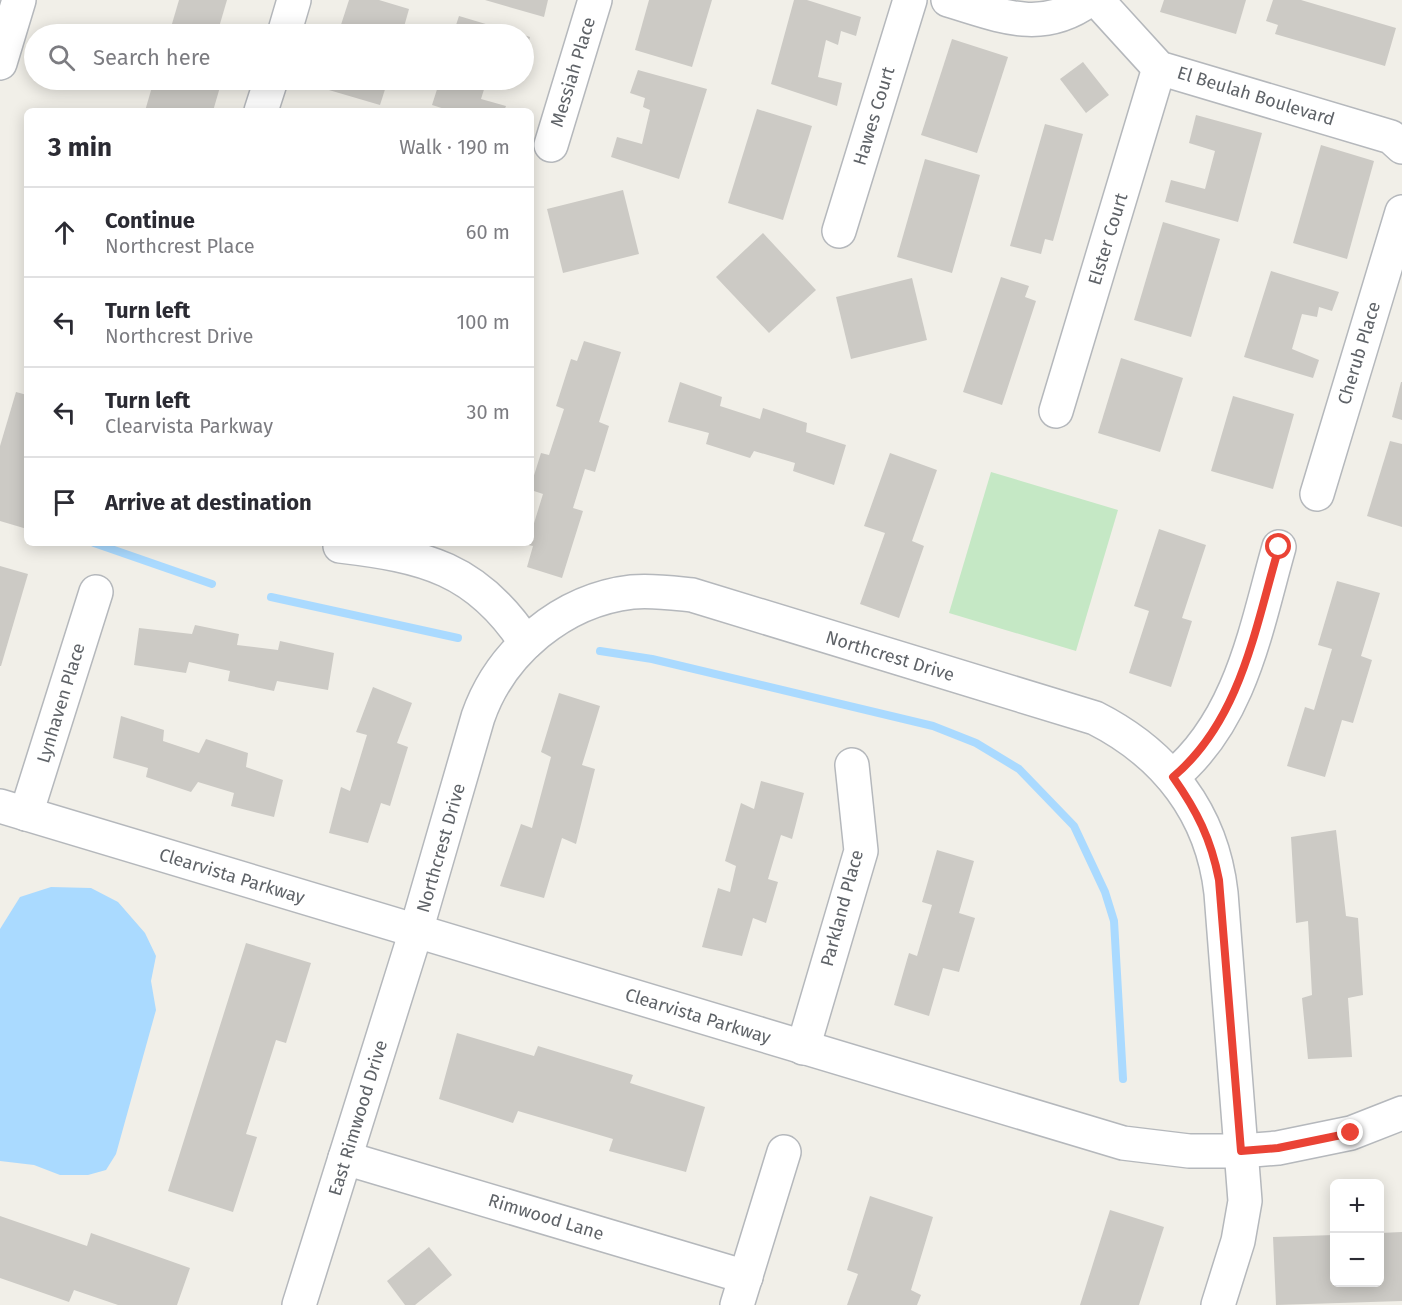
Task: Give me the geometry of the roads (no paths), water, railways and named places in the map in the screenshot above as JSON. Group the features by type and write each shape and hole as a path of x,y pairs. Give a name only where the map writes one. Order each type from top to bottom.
{"street":[{"path":"0,63 19,0"},
{"path":"287,24 294,0"},
{"name":"Messiah Place","path":"551,145 595,0"},
{"name":"Hawes Court","path":"839,231 910,0"},
{"path":"948,0 1012,19 1023,20 1048,18 1066,13 1089,0"},
{"name":"El Beulah Boulevard","path":"1097,0 1160,68 1391,137 1402,147"},
{"name":"Elster Court","path":"1056,411 1160,68"},
{"path":"262,108 268,90"},
{"name":"Cherub Place","path":"1317,494 1402,212"},
{"path":"340,546 393,552 430,562 464,579 494,603 512,622 526,643"},
{"path":"1173,777 1199,751 1217,726 1230,702 1241,676 1279,547"},
{"name":"Northcrest Drive","path":"417,931 482,707 500,673 526,643 552,622 581,606 632,592 649,591 692,595 1095,718 1117,729 1147,752 1173,777 1200,819 1214,855 1219,880 1244,1183 1244,1213 1238,1241 1218,1305"},
{"name":"Lynhaven Place","path":"13,810 96,592"},
{"name":"Parkland Place","path":"803,1048 861,851 852,765"},
{"name":"Clearvista Parkway","path":"13,810 1112,1140 1175,1150 1241,1151 1278,1148 1351,1133 1402,1113"},
{"name":"East Rimwood Drive","path":"299,1305 417,931"},
{"path":"742,1291 784,1152"},
{"name":"Rimwood Lane","path":"345,1158 742,1291"}],"water":[{"path":"51,887 91,888 118,902 145,933 156,956 151,981 156,1010 116,1154 106,1170 88,1175 60,1175 34,1165 0,1161 0,929 20,897"}],"waterway":[{"path":"103,546 212,584"},
{"path":"271,597 458,638"},
{"path":"600,651 652,659 933,726 976,743 1019,769 1074,826 1105,892 1114,921 1123,1079"}]}
